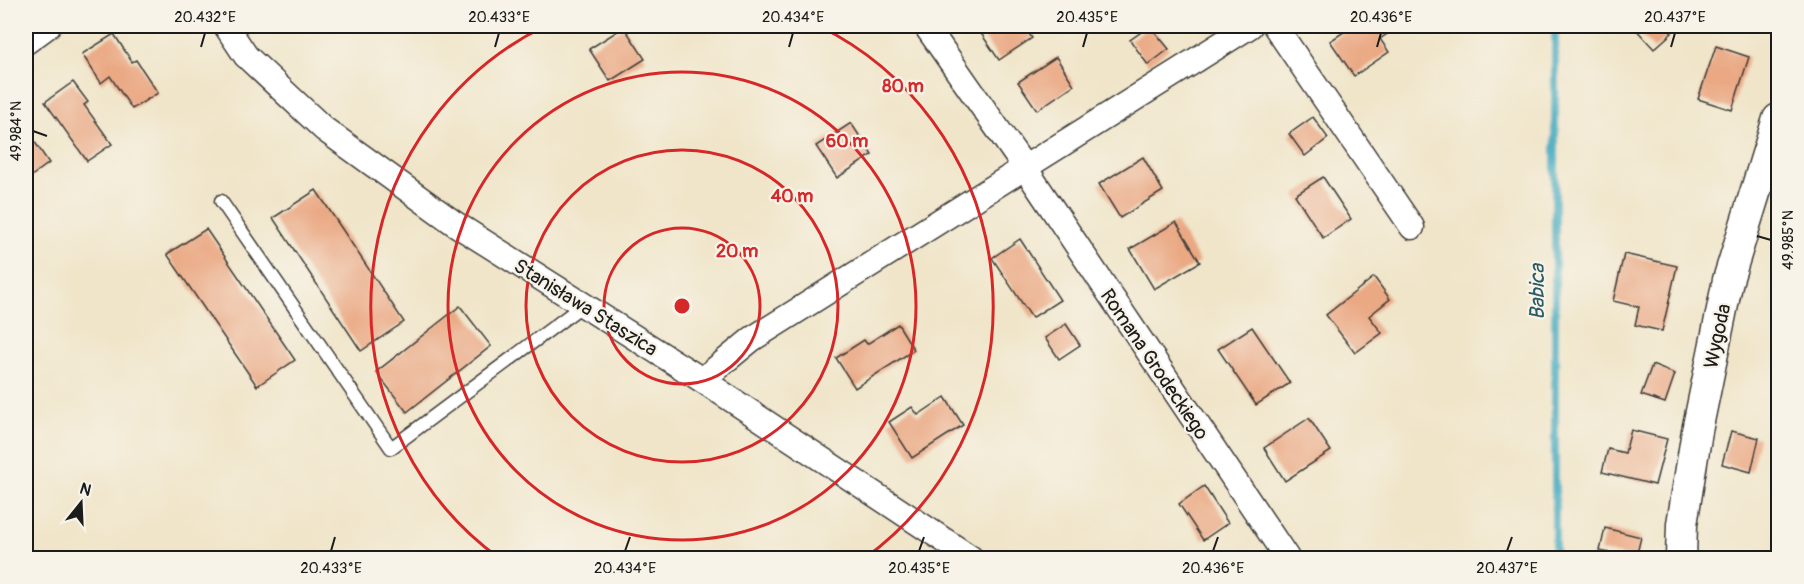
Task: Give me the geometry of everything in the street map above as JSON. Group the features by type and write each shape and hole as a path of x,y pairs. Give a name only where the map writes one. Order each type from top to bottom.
{"street":[{"path":"26,42 48,26"},
{"name":"Stanisława Staszica","path":"226,26 246,56 324,129 454,223 702,380 971,558"},
{"name":"Romana Grodeckiego","path":"926,26 1025,168 1287,558"},
{"path":"702,380 752,339 1250,26"},
{"path":"1275,26 1412,227"},
{"name":"Wygoda","path":"1681,558 1682,524 1696,431 1728,280 1779,119"}],"lane":[{"path":"221,201 391,448 583,305"}],"building":[{"path":"976,26 1024,26 1032,38 999,60"},
{"path":"1150,26 1169,49 1148,65 1130,40"},
{"path":"1353,26 1390,26 1393,30 1380,39 1389,52 1354,76 1330,41"},
{"path":"1633,26 1665,26 1672,33 1654,49"},
{"path":"624,27 645,59 610,81 589,49"},
{"path":"114,34 132,62 136,60 158,93 132,109 110,76 101,83 82,54"},
{"path":"1716,46 1749,57 1732,110 1698,99"},
{"path":"1056,57 1074,85 1037,110 1018,82"},
{"path":"73,82 88,102 84,105 112,144 87,161 45,102"},
{"path":"1313,117 1328,138 1305,156 1289,134"},
{"path":"851,123 872,155 837,178 816,146"},
{"path":"26,129 49,163 26,180"},
{"path":"1143,157 1163,191 1120,218 1099,184"},
{"path":"1323,177 1351,219 1323,238 1295,195"},
{"path":"316,190 404,322 361,351 273,218"},
{"path":"1176,222 1200,262 1154,289 1130,249"},
{"path":"206,229 295,360 257,386 167,254"},
{"path":"1020,239 1060,300 1032,318 992,258"},
{"path":"1624,254 1677,266 1662,331 1635,325 1639,307 1613,301"},
{"path":"26,259 35,272 26,279"},
{"path":"1374,277 1390,299 1369,316 1382,333 1355,353 1326,315"},
{"path":"460,306 491,346 407,412 376,372"},
{"path":"898,324 914,350 855,388 836,358 864,340 867,344"},
{"path":"1066,324 1080,345 1059,359 1045,338"},
{"path":"1252,327 1290,383 1256,405 1218,349"},
{"path":"1652,365 1675,374 1665,403 1641,395"},
{"path":"945,397 963,425 912,458 889,422 912,407 918,415"},
{"path":"1309,418 1331,451 1285,481 1264,448"},
{"path":"1631,430 1667,439 1655,485 1602,472 1608,449 1625,453"},
{"path":"1731,431 1759,438 1751,472 1722,464"},
{"path":"1204,486 1228,523 1203,540 1179,504"},
{"path":"1605,528 1641,537 1636,558 1600,551"}],"waterway":[{"name":"Babica","path":"1555,26 1555,558"}]}
